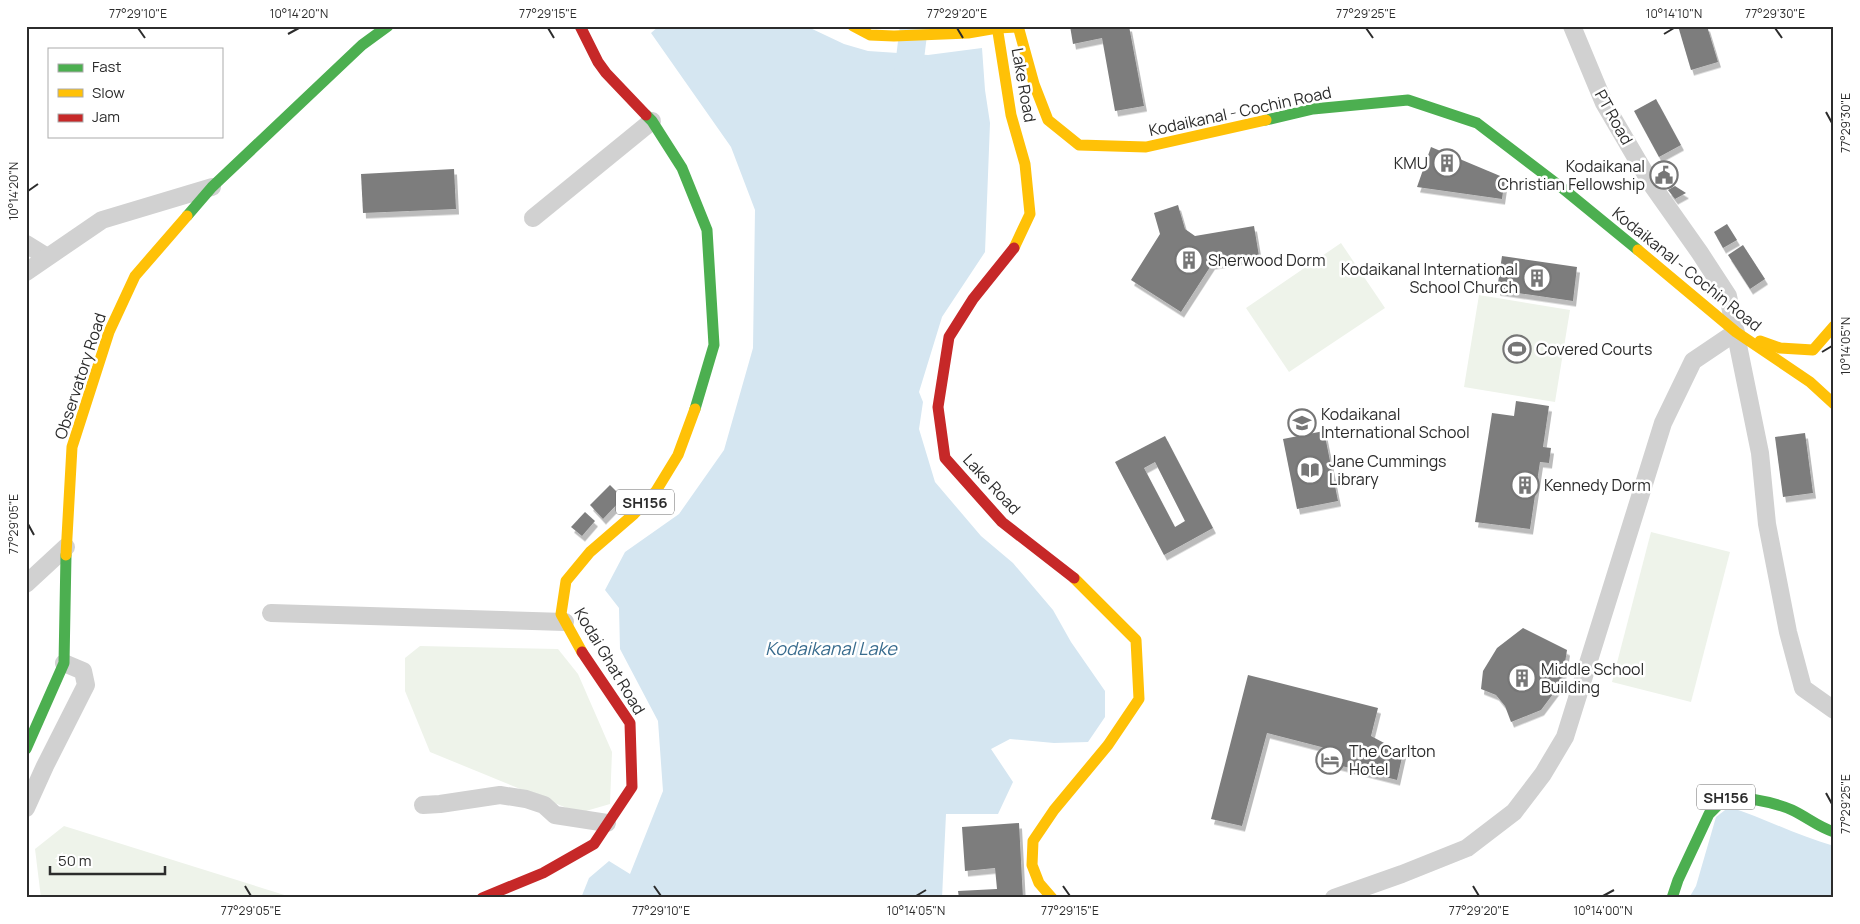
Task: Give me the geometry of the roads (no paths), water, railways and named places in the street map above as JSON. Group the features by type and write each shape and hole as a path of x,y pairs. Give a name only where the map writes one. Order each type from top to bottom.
{"main road":[{"name":"Observatory Road","path":"26,748 64,663 66,547 72,447 109,332 135,276 212,187 362,45 388,26"},
{"name":"Kodai Ghat Road","path":"482,898 543,873 594,844 632,787 630,723 560,614 566,581 590,552 634,514 656,491 678,455 698,401 714,345 707,230 682,168 652,121 606,73 598,62 580,26"},
{"path":"852,26 870,35 894,36 968,33 997,27 1019,27"},
{"name":"Lake Road","path":"997,27 1011,115 1025,164 1030,214 1013,250 973,299 949,337 938,407 945,458 1002,522 1071,575 1136,640 1139,699 1108,745 1054,810 1033,841 1032,865 1039,883 1052,898"},
{"name":"Kodaikanal - Cochin Road","path":"1019,27 1034,84 1048,120 1079,145 1146,147 1313,109 1408,100 1477,123 1561,187 1736,332 1810,382 1834,404"},
{"path":"1736,332 1780,348 1813,350 1834,326"},
{"name":"SH156","path":"1672,898 1678,880 1709,814 1726,796 1753,798 1792,810 1834,832"}],"street":[{"name":"PT Road","path":"1572,26 1604,103 1652,185 1728,296 1760,453 1767,524 1791,642 1803,688 1834,710"},
{"path":"533,218 652,121"},
{"path":"26,272 102,220 212,187"},
{"path":"26,244 47,257"},
{"path":"1690,292 1710,295 1714,280 1700,253"},
{"path":"1334,898 1467,848 1514,812 1544,774 1565,737 1663,423 1693,361 1736,332"},
{"path":"26,584 66,547"},
{"path":"271,613 565,622"},
{"path":"26,808 44,766 86,684 82,671 64,663"},
{"path":"423,805 500,795 526,799 544,805 555,815 607,823"}],"water":[{"name":"Kodaikanal Lake","path":"659,26 808,27 844,44 868,51 928,55 982,48 990,123 985,252 942,317 919,392 923,402 919,429 935,482 981,536 1013,563 1053,610 1071,642 1105,691 1105,717 1088,742 1054,743 1010,739 991,749 1013,782 998,814 946,814 942,898 581,898 589,878 609,861 630,874 663,791 658,721 620,649 619,608 605,590 625,552 679,514 724,450 753,348 755,210 731,147 651,33"},
{"path":"1729,807 1834,846 1834,898 1689,898 1696,886 1716,817"}],"waterway":[{"path":"906,91 914,26"}],"place":[{"name":"KMU","path":"1447,163"},
{"name":"Kodaikanal Christian Fellowship","path":"1664,175"},
{"name":"Sherwood Dorm","path":"1189,260"},
{"name":"Kodaikanal International School Church","path":"1537,278"},
{"name":"Covered Courts","path":"1517,349"},
{"name":"Kodaikanal International School","path":"1302,423"},
{"name":"Jane Cummings Library","path":"1310,470"},
{"name":"Kennedy Dorm","path":"1525,485"},
{"name":"Middle School Building","path":"1522,678"},
{"name":"The Carlton Hotel","path":"1330,760"}]}
